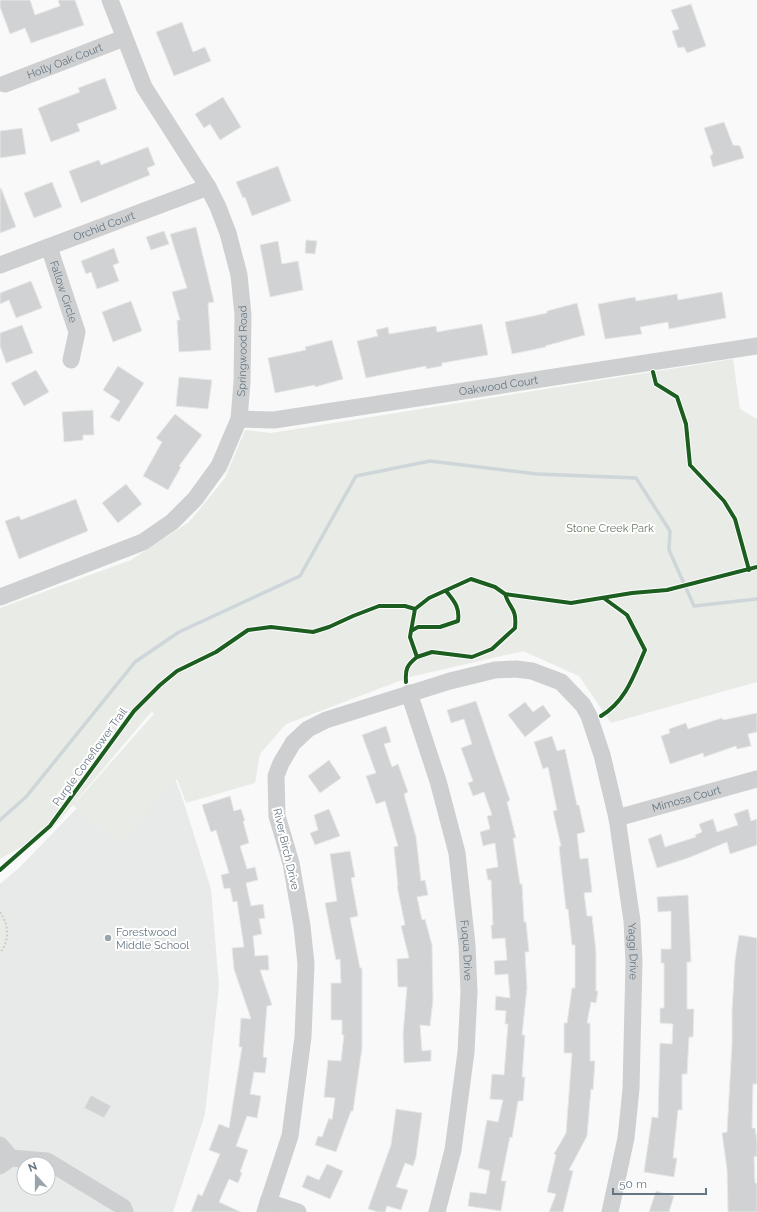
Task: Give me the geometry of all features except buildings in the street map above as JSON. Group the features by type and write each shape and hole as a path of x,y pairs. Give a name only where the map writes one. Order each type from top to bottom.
{"street":[{"name":"Springwood Road","path":"0,597 143,542 172,522 195,499 219,466 239,419 242,382 243,314 239,275 218,207 208,187 144,87 110,0"},
{"name":"Holly Oak Court","path":"5,84 124,38"},
{"name":"Orchid Court","path":"0,265 208,187"},
{"name":"Fallow Circle","path":"49,247 77,332 71,360"},
{"name":"Oakwood Court","path":"239,419 274,420 757,346"},
{"name":"River Birch Drive","path":"267,1207 290,1136 303,1038 306,964 302,926 291,863 277,816 276,776 281,763 294,743 308,728 326,720 450,681 495,670 516,669 552,677 561,682 576,698"},
{"name":"Fuqua Drive","path":"410,693 438,781 457,853 467,945 469,992 466,1052 453,1150 437,1212"},
{"name":"Yaggi Drive","path":"576,698 589,716 600,749 617,818 632,921 635,1001 631,1089 626,1138 610,1212"},
{"name":"Mimosa Court","path":"617,818 757,779"},
{"path":"0,1145 6,1162 47,1161 123,1207 125,1212"},
{"path":"267,1207 298,1212"}],"path":[{"path":"0,912 5,918 7,932 7,938 0,953"}],"shaded area":[{"name":"Forestwood Middle School","path":"153,717 184,803 211,889 219,986 205,1114 173,1212 0,1212 0,884 19,868 84,801"}],"green space":[{"name":"Stone Creek Park","path":"733,359 740,409 757,419 757,682 611,723 579,676 523,651 410,677 286,724 260,754 255,783 186,803 177,779 119,845 73,805 50,831 0,859 0,608 131,560 189,522 225,478 245,430 271,433","holes":["152,711 154,714 76,802"]},
{"path":"0,909 10,924 10,935 8,946 0,959"}],"waterway":[{"path":"0,820 26,797 135,662 179,632 300,576 356,476 430,461 537,474 636,478 670,531 669,550 694,606 757,599"}],"cycle path":[{"path":"653,372 656,384 677,397 686,424 690,465 724,501 735,519 749,570"},
{"name":"Purple Coneflower Trail","path":"0,870 50,826 134,711 160,685 177,671 216,652 248,630 271,627 313,632 329,627 379,606 405,606 415,609 429,598 471,579 495,587 505,594 571,603 632,593 667,590 757,567"},
{"path":"415,609 411,631 418,627 440,627 458,621 457,608 454,601 446,591"},
{"path":"417,657 432,652 472,657 492,649 515,628 514,612 505,594"},
{"path":"601,716 610,710 623,695 633,678 645,650 627,615 605,599"},
{"path":"406,682 407,668 417,657 410,637 411,631"}],"place":[{"name":"Forestwood Middle School","path":"108,938"}]}
